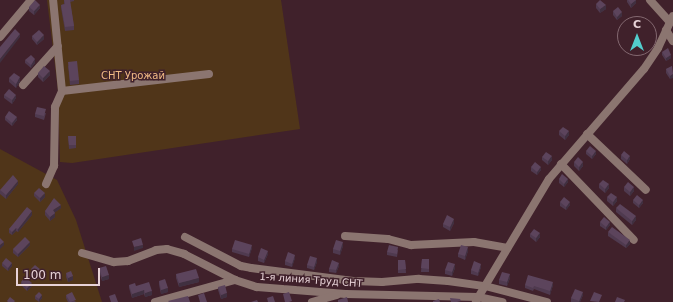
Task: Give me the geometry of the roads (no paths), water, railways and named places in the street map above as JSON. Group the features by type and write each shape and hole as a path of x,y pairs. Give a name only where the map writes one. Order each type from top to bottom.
{"street":[{"path":"0,37 31,0"},
{"path":"46,184 54,166 56,107 62,91 53,0"},
{"path":"650,0 670,23 673,41"},
{"path":"477,300 549,179 644,69 658,48 670,23"},
{"path":"23,84 58,46"},
{"path":"62,91 209,74"},
{"path":"587,134 646,190"},
{"path":"561,164 634,240"},
{"path":"345,236 388,239 411,245 474,242 507,248"},
{"path":"185,237 241,266 251,268 352,281 382,282 432,279 485,286 547,302"},
{"name":"1-я линия Труд СНТ","path":"82,253 114,262 128,261 156,250 167,249 184,254 235,280 257,287 502,302"},
{"path":"155,302 235,280"},
{"path":"312,302 340,293"}],"park label":[{"name":"СНТ Урожай","path":"133,76"}]}
